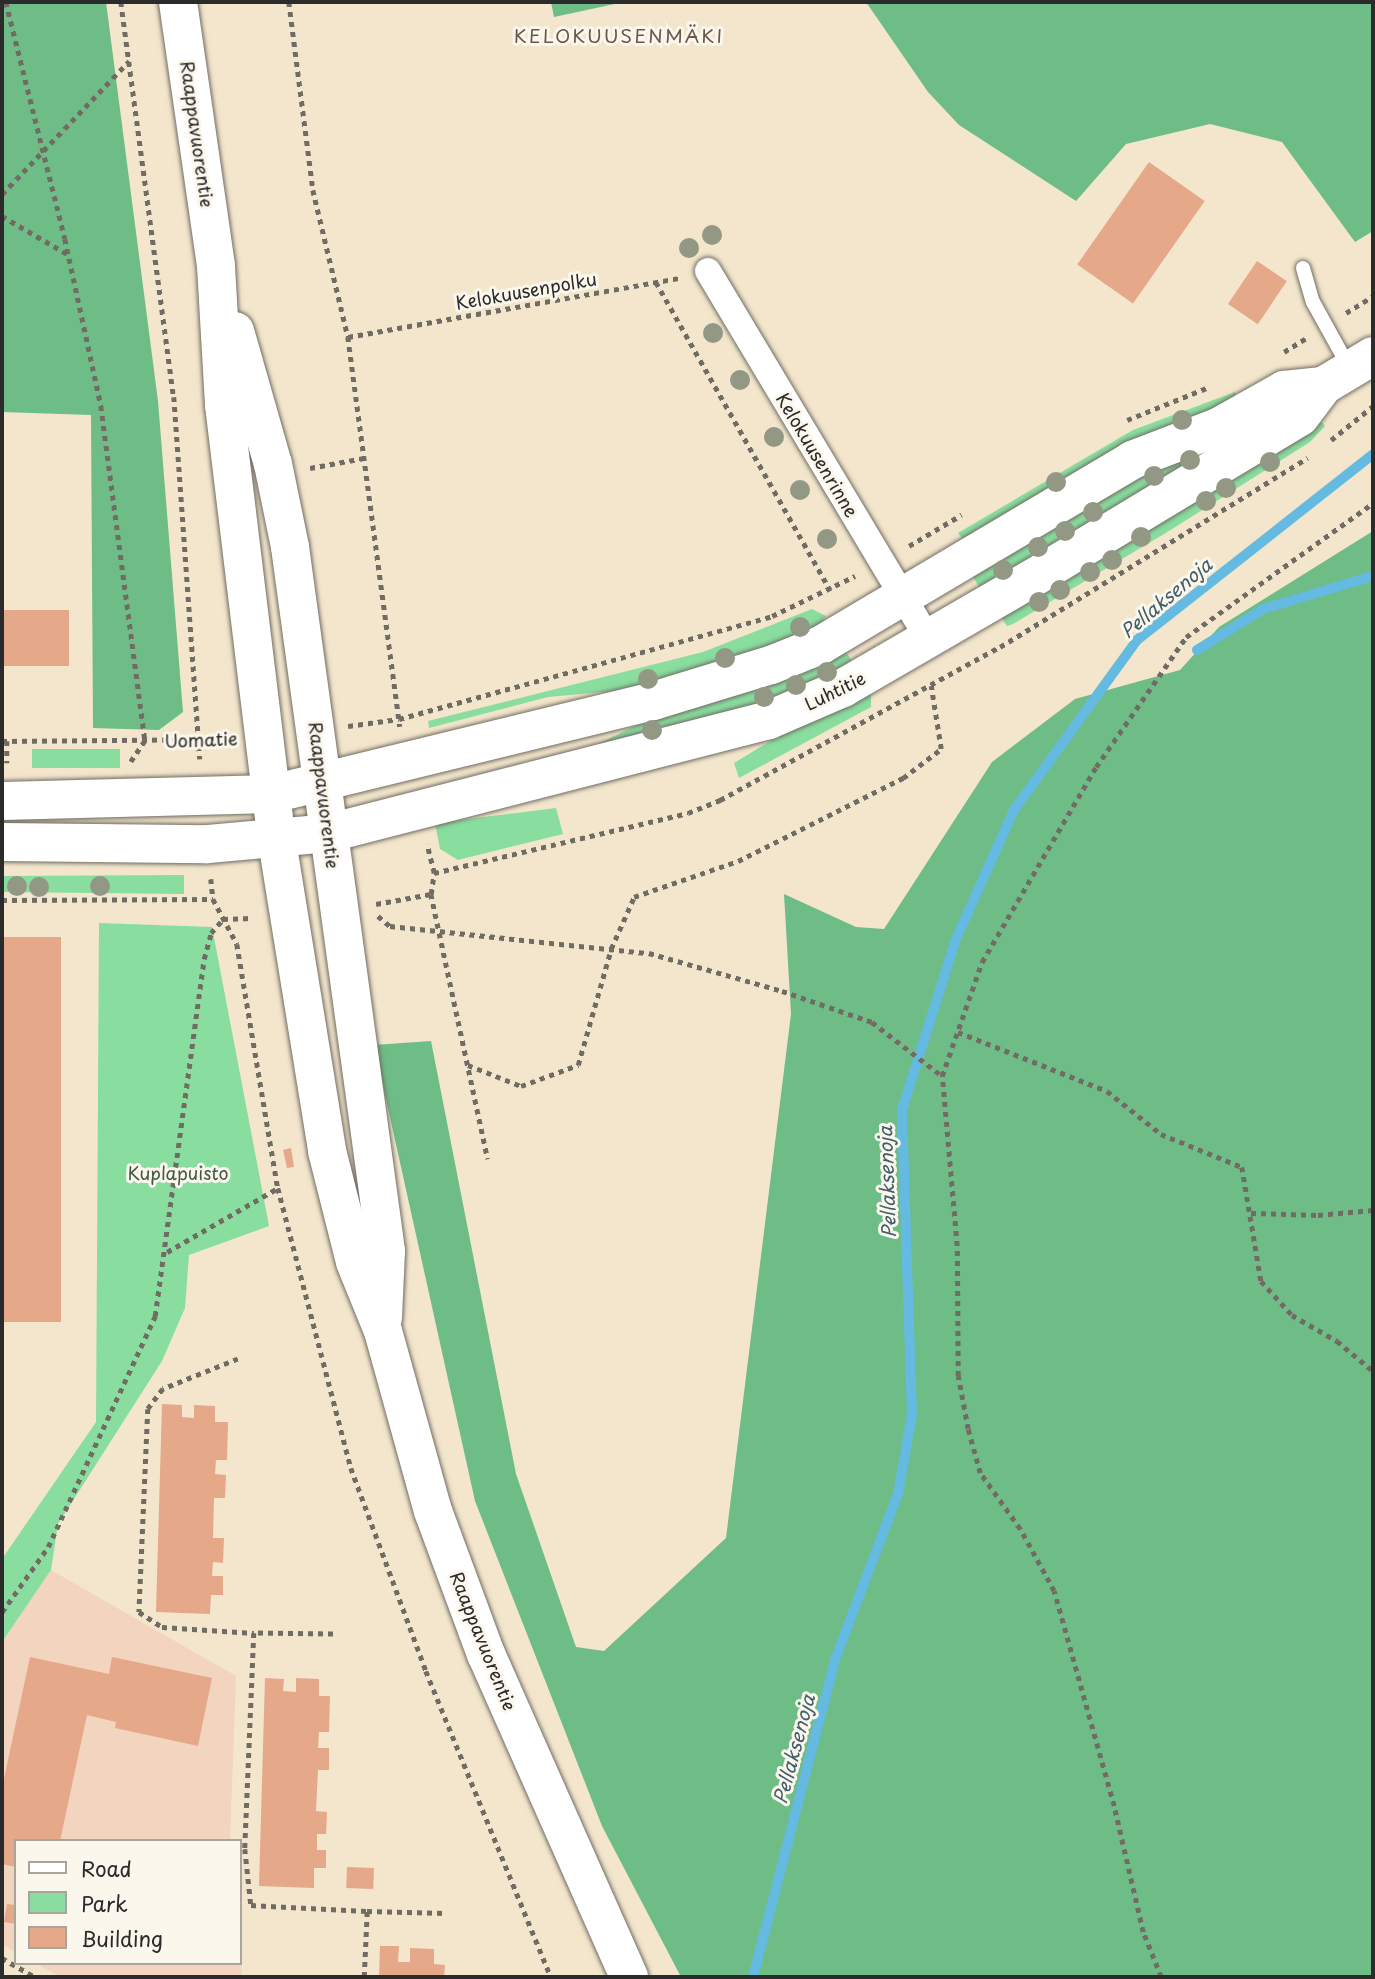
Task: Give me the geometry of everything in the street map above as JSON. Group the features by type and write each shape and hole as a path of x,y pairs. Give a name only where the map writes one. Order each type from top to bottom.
{"main road":[{"name":"Raappavuorentie","path":"178,2 216,266 224,405 277,841 327,1151 355,1262 383,1331 433,1511 486,1654 616,1939 629,1977"},
{"name":"Raappavuorentie","path":"216,266 273,464 316,732 386,1251 383,1331"},
{"path":"2,801 272,793 653,701 771,665 821,645 1132,460 1218,427 1284,390 1349,371"},
{"name":"Luhtitie","path":"277,841 329,834 769,720 843,688 1300,417 1349,371"},
{"path":"2,842 208,844 277,841"},
{"name":"Raappavuorentie","path":"616,1939 644,1977"}],"street":[{"name":"Kelokuusenrinne","path":"708,271 928,638"}],"lane":[{"path":"1303,268 1313,302 1349,371"}],"path":[{"path":"6,2 69,255 101,406 145,741 126,769"},
{"path":"121,2 174,397 197,742 204,796"},
{"path":"289,2 313,190 348,337 398,719 316,732"},
{"path":"2,194 41,150 129,61"},
{"path":"2,216 69,255"},
{"name":"Kelokuusenpolku","path":"348,337 708,271"},
{"path":"656,282 830,589"},
{"path":"310,468 364,458"},
{"path":"1161,1977 1143,1933 1114,1806 1054,1591 1020,1529 980,1473 968,1429 958,1376 957,1247 942,1076 982,962 1096,767 1186,637 1373,503"},
{"path":"468,1065 521,1086 578,1066 611,949 634,897 738,861 903,778 941,749 932,686"},
{"name":"Uomatie","path":"4,741 197,742 265,736"},
{"path":"4,741 7,763"},
{"path":"208,844 213,899 237,944 278,1188 351,1468 426,1671 551,1977"},
{"path":"431,894 488,1159"},
{"path":"2,900 213,899"},
{"path":"365,906 390,926 649,953 782,991 872,1023 942,1076"},
{"path":"2,1612 48,1547 155,1317 167,1252 204,959 211,933 223,919"},
{"path":"958,1032 1107,1091 1161,1134 1242,1167 1261,1282 1292,1315 1337,1341 1373,1371"},
{"path":"167,1252 278,1188"},
{"path":"1251,1213 1318,1215 1373,1210"},
{"path":"238,1359 163,1389 148,1409 139,1612 162,1627 254,1633 333,1634"},
{"path":"254,1633 245,1849 251,1905 446,1913"},
{"path":"365,1977 367,1910"},
{"path":"14,1965 35,1977"}],"shaded area":[{"path":"51,1570 236,1676 230,1839 14,1839 14,1951 2,1945 2,1642"},
{"path":"39,1965 241,1965 242,1977 60,1977"}],"green space":[{"path":"2,2 106,2 158,401 183,712 159,730 93,728 91,415 2,412"},
{"path":"551,2 624,2 554,17"},
{"path":"866,2 1373,2 1373,231 1355,242 1282,142 1210,124 1126,144 1076,201 959,125 928,92"},
{"path":"1235,392 1238,400 968,546 958,533 1133,430"},
{"path":"1322,422 1325,426 1310,442 1169,531 1013,624 1007,626 1001,617"},
{"path":"1230,443 981,590 972,575 1132,479"},
{"path":"1373,531 1373,1977 681,1977 602,1826 475,1501 374,1045 431,1041 516,1474 576,1647 604,1651 726,1538 791,1014 784,894 856,927 884,929 992,762 1075,699 1180,670 1219,627"},
{"path":"812,609 826,616 815,633 636,689 548,697 429,728 428,721 703,652"},
{"path":"845,650 856,668 779,703 594,746 649,719"},
{"path":"871,690 871,707 739,778 734,763 790,729"},
{"path":"32,749 120,749 120,768 32,768"},
{"path":"556,808 563,834 458,860 440,849 435,823"},
{"path":"184,875 184,894 2,892 2,876"},
{"name":"Kuplapuisto","path":"99,923 212,927 269,1226 189,1255 185,1308 162,1361 58,1524 51,1570 2,1642 2,1559 96,1422"}],"building":[{"path":"1149,162 1205,201 1133,303 1077,264"},
{"path":"1257,261 1287,281 1258,324 1228,304"},
{"path":"2,610 69,610 69,666 2,666"},
{"path":"2,937 61,937 61,1322 2,1322"},
{"path":"291,1148 294,1167 287,1168 283,1150"},
{"path":"162,1404 182,1405 182,1417 194,1418 194,1405 215,1406 215,1422 228,1422 227,1460 216,1460 215,1474 226,1475 225,1498 214,1498 213,1538 224,1538 223,1563 213,1562 212,1576 223,1576 223,1595 211,1595 210,1614 156,1612"},
{"path":"30,1657 109,1674 112,1657 212,1678 198,1746 115,1728 116,1722 87,1715 60,1839 14,1839 14,1867 2,1864 2,1788"},
{"path":"265,1678 284,1679 283,1691 296,1692 296,1678 319,1679 319,1696 330,1696 329,1732 319,1732 318,1748 329,1748 329,1770 318,1770 316,1811 327,1812 326,1834 317,1834 317,1850 326,1850 326,1868 314,1868 314,1888 259,1886"},
{"path":"347,1867 374,1868 373,1889 346,1888"},
{"path":"7,1904 14,1905 14,1924 4,1922"},
{"path":"380,1946 399,1946 398,1962 410,1962 410,1948 434,1949 434,1964 445,1965 444,1977 379,1977"}],"waterway":[{"name":"Pellaksenoja","path":"753,1977 836,1657 898,1494 912,1415 902,1110 956,939 1014,810 1137,640 1373,454"},
{"name":"Pellaksenoja","path":"1197,650 1263,609 1373,576"}],"district":[{"name":"KELOKUUSENMÄKI","path":"619,36"}]}
